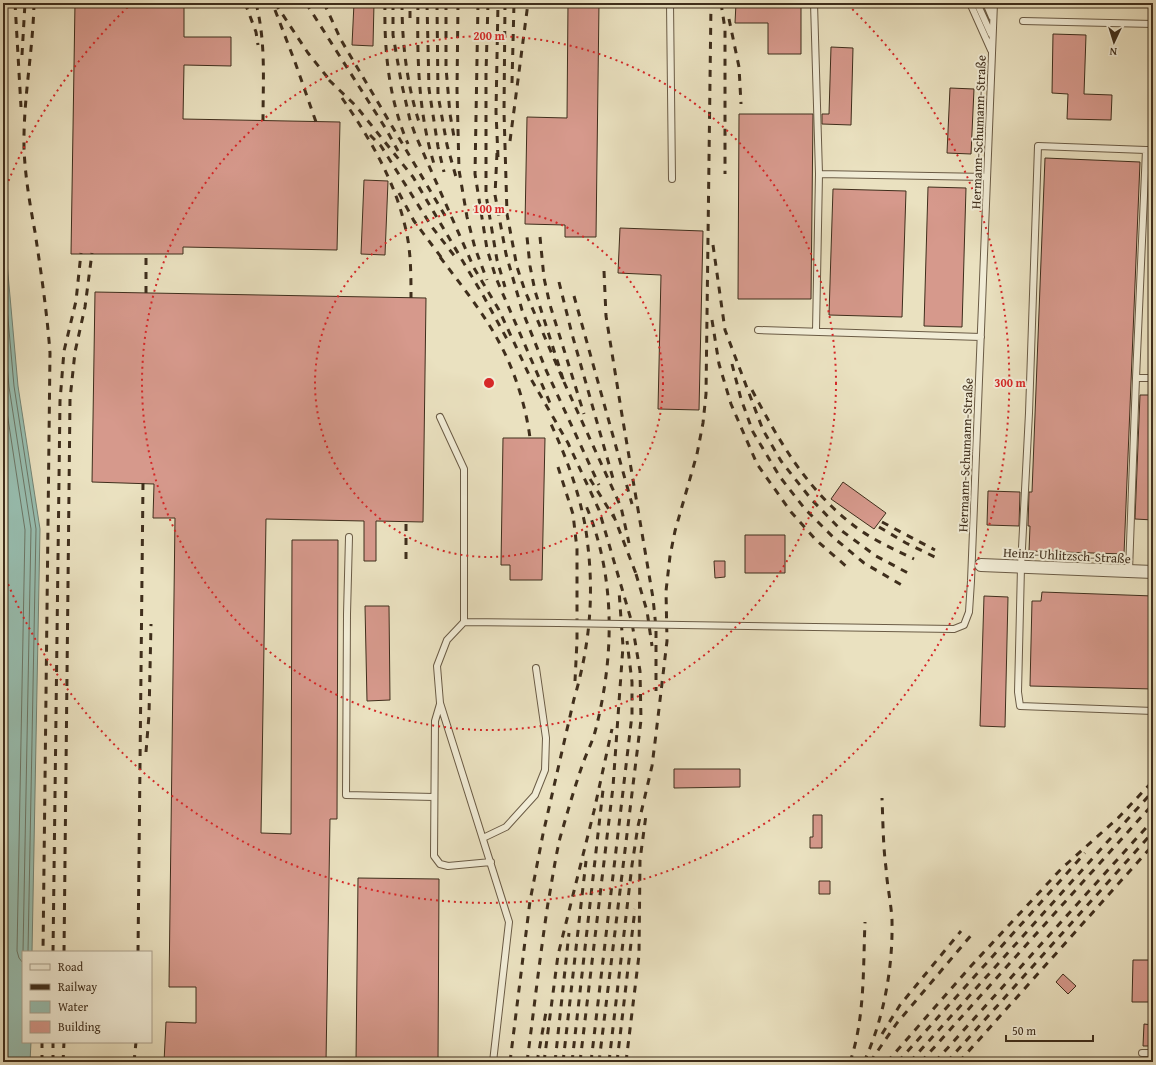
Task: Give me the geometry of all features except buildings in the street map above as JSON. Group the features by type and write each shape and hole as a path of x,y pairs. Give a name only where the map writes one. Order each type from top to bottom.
{"street":[{"name":"Heinz-Uhlitzsch-Straße","path":"981,565 1153,572"}],"lane":[{"path":"670,3 672,179"},
{"path":"814,3 819,174 816,332"},
{"path":"970,3 992,52"},
{"path":"977,3 992,37"},
{"path":"986,3 993,18"},
{"name":"Hermann-Schumann-Straße","path":"464,622 954,629 964,625 969,612 971,581 994,3"},
{"path":"1024,21 1153,24"},
{"path":"1153,150 1038,146 1029,413 1021,567 1018,692 1020,706 1153,711"},
{"path":"1129,572 1146,150"},
{"path":"819,174 987,177"},
{"path":"758,330 981,337"},
{"path":"1136,378 1153,378"},
{"path":"440,417 464,469 464,622 448,640 437,666 440,703 509,922 493,1062"},
{"path":"349,537 346,795 434,797"},
{"path":"483,838 506,828 535,795 545,770 546,738 536,668"},
{"path":"440,703 435,721 434,856 440,864 448,866 491,862"},
{"path":"1142,1053 1153,1053"}],"water":[{"path":"3,218 18,386 40,529 32,951 22,951 22,1043 31,1043 30,1062 3,1062"}],"railway":[{"path":"15,3 21,107"},
{"path":"22,55 25,3"},
{"path":"34,3 25,112 24,148 27,180 42,277 50,353 43,951"},
{"path":"245,3 256,32 258,45"},
{"path":"256,3 263,47 263,121"},
{"path":"275,3 308,53 332,83"},
{"path":"306,3 386,129 398,151"},
{"path":"324,3 341,40 447,219"},
{"path":"385,3 389,75 396,110 408,144"},
{"path":"393,3 393,35 401,81 410,120 415,134 474,268 499,310 531,379 568,443 599,510 632,623 640,671 641,720 599,1062"},
{"path":"402,3 406,65 415,110 420,125"},
{"path":"410,3 410,18"},
{"path":"418,3 418,65 422,106 429,147 435,167"},
{"path":"427,3 429,89 438,147 444,172"},
{"path":"437,3 438,95 447,145 456,177"},
{"path":"446,3 446,68 450,114 454,137"},
{"path":"458,3 457,90 459,170 467,217 475,248 487,280"},
{"path":"478,3 475,174 487,249 496,278 550,403"},
{"path":"488,3 486,73 486,195 497,260 505,287"},
{"path":"498,3 496,112 498,157"},
{"path":"505,3 504,112 507,214 517,267 525,291 564,382 535,291 530,266 527,237"},
{"path":"512,83 514,3"},
{"path":"510,141 528,3"},
{"path":"609,1062 632,865 638,826 652,766 656,734 667,641 666,591 670,556 675,531 697,454 703,423 706,394 711,3"},
{"path":"721,3 725,29 725,174"},
{"path":"275,10 316,122"},
{"path":"729,19 739,67 741,104"},
{"path":"329,80 356,106 413,177 484,297 508,341"},
{"path":"342,98 380,159 400,209 410,253 411,298"},
{"path":"370,135 381,146 432,227 456,258"},
{"path":"497,153 495,195 506,254 522,310 546,370 599,485"},
{"path":"399,193 414,221 444,261"},
{"path":"540,237 544,278 550,305 584,414"},
{"path":"713,245 725,330 763,430 781,461 811,499 842,531 876,556 908,573"},
{"path":"53,951 60,401 64,351 76,301 81,253"},
{"path":"64,951 70,399 75,352 85,307 92,253"},
{"path":"146,254 146,293"},
{"path":"440,257 479,309 505,353 519,389 526,414 530,438"},
{"path":"604,271 606,316 653,598 656,628 656,691"},
{"path":"559,282 572,334 614,482"},
{"path":"574,296 632,504"},
{"path":"712,320 719,364 731,404 757,464 791,512 816,540 847,567"},
{"path":"732,364 741,399 753,432 780,477 805,509 834,538 864,563 905,587"},
{"path":"564,382 621,507 629,543"},
{"path":"752,390 793,460 805,477 832,507 855,527 880,542 914,559"},
{"path":"510,1062 530,901 543,834 587,643 589,624 590,566 584,520 570,470 550,422"},
{"path":"558,467 573,514 577,549 577,641 575,681"},
{"path":"590,479 615,519"},
{"path":"138,951 143,483"},
{"path":"527,1062 545,923 558,846 576,784 595,732 602,703 606,674 609,644 607,586 602,557 594,528 584,501"},
{"path":"613,514 638,579"},
{"path":"406,522 406,559"},
{"path":"882,522 935,550"},
{"path":"879,527 906,543 939,559"},
{"path":"636,574 647,611 652,646"},
{"path":"580,1062 613,787 623,646 619,591"},
{"path":"146,752 149,715 151,624"},
{"path":"591,1062 632,715 632,682 627,641"},
{"path":"544,1062 558,955 594,811 612,729"},
{"path":"887,1062 971,966 1061,869 1118,818 1153,781"},
{"path":"572,1062 603,790"},
{"path":"910,1062 1153,791"},
{"path":"864,1062 882,1010 891,956 892,920 884,851 882,798"},
{"path":"921,1062 1153,804"},
{"path":"626,1062 639,955 640,860 646,815"},
{"path":"935,1062 1153,820"},
{"path":"947,1062 1153,832"},
{"path":"959,1062 1153,845"},
{"path":"898,1062 1085,853"},
{"path":"563,1062 586,861"},
{"path":"617,1062 635,909"},
{"path":"850,1062 855,1045 861,1011 865,922"},
{"path":"882,1034 900,1005 961,931"},
{"path":"555,1062 569,933"},
{"path":"870,1062 897,1023 973,933"},
{"path":"537,1062 546,1012"},
{"path":"42,1043 42,1062"},
{"path":"53,1043 53,1062"},
{"path":"63,1062 64,1043"},
{"path":"134,1062 136,1043"},
{"path":"1059,1062 1080,1060 1153,1061"}]}
